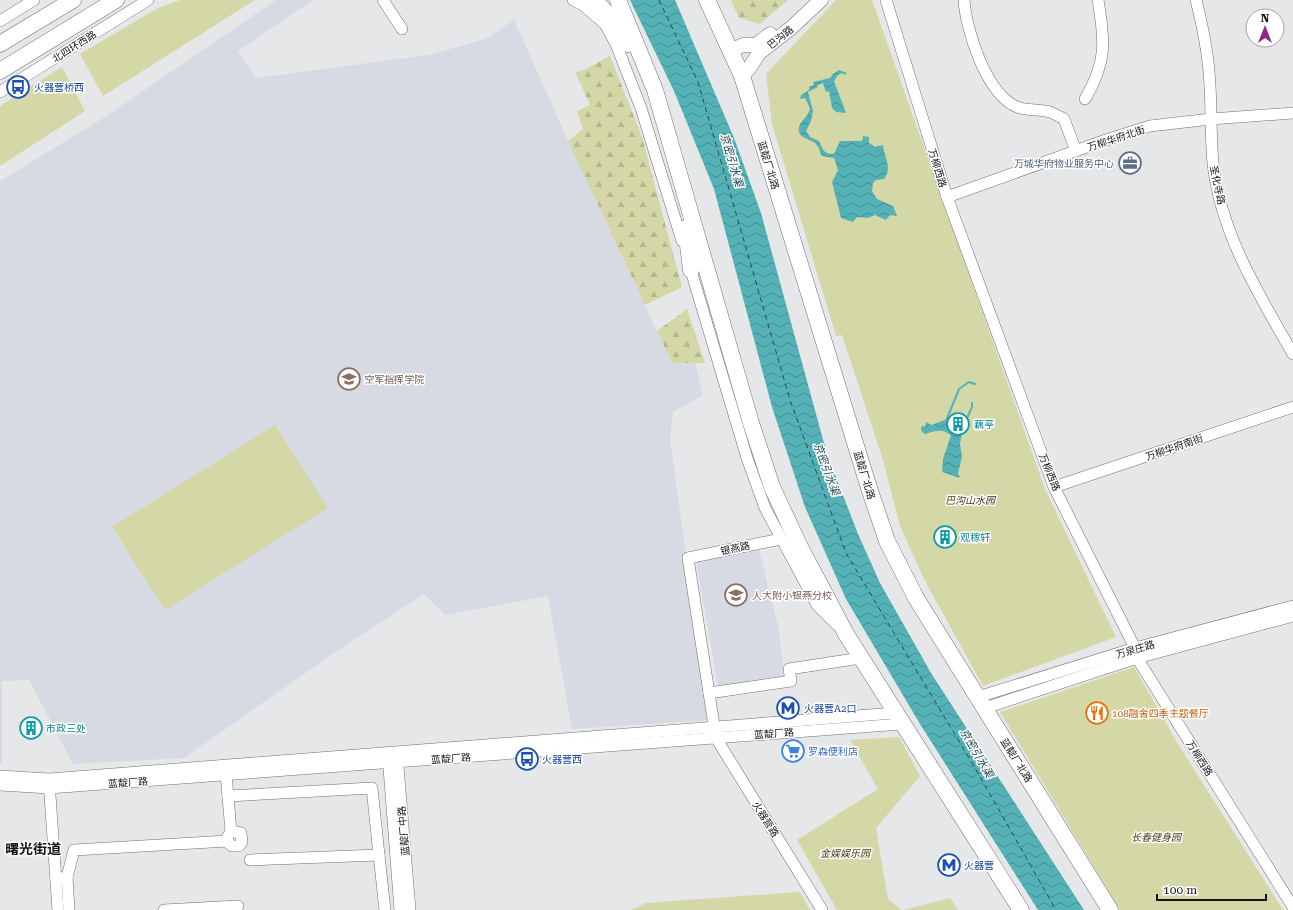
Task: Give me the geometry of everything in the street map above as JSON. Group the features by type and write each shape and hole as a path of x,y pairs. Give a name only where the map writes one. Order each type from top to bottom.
{"highway":[{"path":"0,44 73,0"},
{"name":"北四环西路","path":"0,71 116,0"},
{"path":"591,0 596,2 611,18 626,40 655,90"},
{"path":"618,0 655,90 751,423 772,487 800,547 846,634 1021,910"},
{"name":"蓝靛厂北路","path":"707,0 742,76 869,488 887,541 916,598 1110,910"},
{"path":"680,181 691,270"}],"main road":[{"name":"巴沟路","path":"730,52 743,45 756,45 809,0"},
{"name":"巴沟路","path":"742,76 759,53 791,28 821,0"}],"street":[{"path":"0,21 34,0"},
{"name":"北四环西路","path":"0,92 148,0"},
{"path":"136,8 158,0"},
{"path":"383,0 402,29"},
{"path":"573,0 583,5 605,24 616,44 641,108 658,158 747,458 765,508 817,604 846,634"},
{"name":"万柳西路","path":"886,0 947,197 1054,487 1136,653 1293,907"},
{"path":"964,0 970,32 985,72 998,91 1017,107 1050,112 1064,119 1076,151"},
{"path":"1085,99 1096,80 1102,60 1103,30 1098,0"},
{"name":"圣化寺路","path":"1196,0 1203,29 1209,73 1213,164 1220,202 1232,236 1251,278 1293,354"},
{"name":"万柳华府北街","path":"947,197 1150,126 1210,119 1293,113"},
{"name":"万柳华府南街","path":"1054,487 1293,407"},
{"name":"银燕路","path":"688,558 781,539"},
{"name":"火器营路","path":"688,558 716,738 822,910"},
{"name":"万泉庄路","path":"981,703 1136,653 1293,606"},
{"name":"万泉庄路","path":"1136,653 1293,616"},
{"path":"709,693 791,681 789,669 861,658"},
{"name":"蓝靛厂路","path":"393,757 714,726 898,718"},
{"name":"蓝靛厂路","path":"0,784 49,784 393,757 716,738 898,718"},
{"name":"蓝靛厂中路","path":"393,757 404,898 410,910"},
{"path":"58,910 61,878 74,850 229,836 228,796 224,770"},
{"name":"蓝靛厂路","path":"0,776 49,784"},
{"path":"49,784 61,878 69,910"},
{"path":"228,796 372,788 385,905 404,898"},
{"path":"250,860 379,855"},
{"name":"蓝靛厂中路","path":"400,910 404,898"},
{"path":"164,910 238,906"}],"shaded area":[{"name":"空军指挥学院","path":"276,0 313,0 238,51 256,78 428,55 486,39 514,20 570,145 672,363 695,363 703,395 673,412 670,439 709,720 572,729 548,596 445,615 424,594 337,651 184,758 73,764 29,680 2,681 2,764 0,764 0,181 105,117"},
{"name":"人大附小银燕分校","path":"759,549 779,631 784,678 718,687 696,559"}],"green space":[{"path":"180,0 255,0 103,96 80,54 156,9"},
{"path":"731,0 788,0 760,24 739,18"},
{"name":"巴沟山水园","path":"836,0 872,0 1045,489 1116,637 983,686 925,581 900,526 883,460 842,335 836,336 772,124 766,74"},
{"path":"610,56 642,137 682,287 645,305 568,141 583,129 577,111 590,105 575,72 582,71"},
{"path":"62,67 85,111 0,166 0,106"},
{"path":"687,309 705,363 672,363 657,331"},
{"path":"275,425 328,508 165,610 112,527"},
{"name":"长春健身园","path":"1134,667 1178,744 1283,910 1120,910 1000,712"},
{"name":"金娱娱乐园","path":"899,737 920,776 876,828 888,899 902,910 837,910 797,840 878,789 850,740"},
{"path":"800,892 810,910 631,910 646,903"},
{"path":"950,898 958,910 903,910"}],"water":[{"name":"京密引水渠","path":"630,0 675,0 734,138 761,213 827,454 858,534 880,583 931,673 1084,910 1038,910 920,724 846,599 805,507 772,407 714,189 674,91"},
{"path":"839,70 847,73 845,75 842,73 838,75 834,81 846,113 836,112 832,108 829,91 826,92 823,83 817,85 818,87 808,92 813,111 811,121 806,131 810,137 819,141 824,151 831,154 834,154 840,141 862,141 863,136 869,137 869,143 875,147 883,145 888,171 884,179 876,180 873,183 872,191 877,199 893,206 897,216 890,215 886,220 875,215 868,218 857,217 853,222 841,218 832,182 838,170 834,158 822,156 816,144 804,138 799,131 799,127 810,108 805,98 800,99 801,95 809,90 809,87 814,85 813,82 830,78"},
{"path":"945,420 950,428 963,428 960,444 962,457 958,473 960,478 942,472 943,459 951,435 945,431 935,431 925,434 921,430 922,426 925,427 926,422 931,425"}],"waterway":[{"path":"946,421 959,389 969,382 975,384"},
{"path":"963,427 972,407 972,403"}],"ferry route":[{"path":"659,0 698,82 790,400 846,553 975,768 1056,910"}],"place":[{"name":"火器营桥西","path":"18,87"},
{"name":"万城华府物业服务中心","path":"1130,163"},
{"name":"空军指挥学院","path":"349,379"},
{"name":"藕亭","path":"958,424"},
{"name":"观稼轩","path":"945,537"},
{"name":"人大附小银燕分校","path":"736,595"},
{"name":"火器营A2口","path":"788,708"},
{"name":"108融舍四季主题餐厅","path":"1097,713"},
{"name":"市政三处","path":"31,728"},
{"name":"罗森便利店","path":"793,751"},
{"name":"火器营西","path":"527,759"},
{"name":"火器营","path":"949,865"}],"district":[{"name":"曙光街道","path":"33,849"}]}
